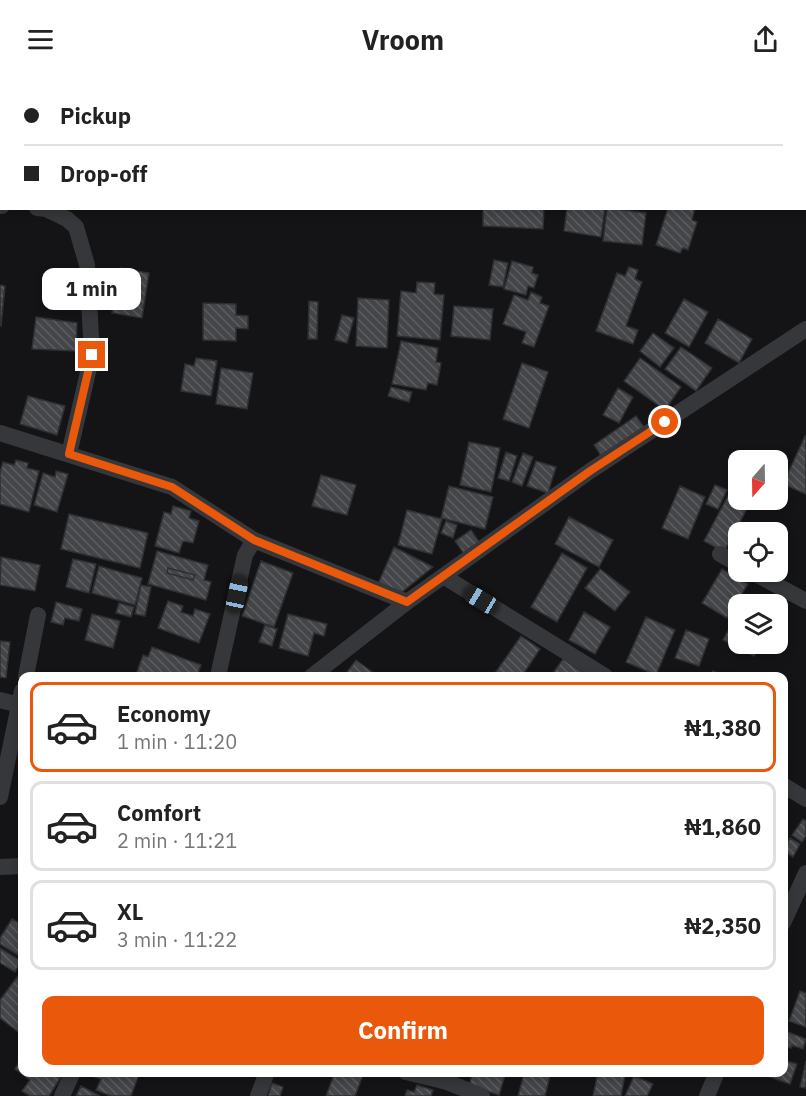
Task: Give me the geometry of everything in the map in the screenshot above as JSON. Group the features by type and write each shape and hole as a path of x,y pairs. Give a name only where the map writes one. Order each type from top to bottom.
{"street":[{"path":"48,210 76,227 87,265 92,355 69,454"},
{"path":"317,672 407,602 590,471 806,329"},
{"path":"0,433 172,487 254,540 407,602"},
{"path":"220,672 245,555 254,540"},
{"path":"720,554 728,558"},
{"path":"443,576 594,672"},
{"path":"771,582 806,601"},
{"path":"27,672 38,615"},
{"path":"0,700 18,698"},
{"path":"0,797 18,712"},
{"path":"788,788 806,799"},
{"path":"0,867 18,866"},
{"path":"788,912 806,873"},
{"path":"62,1096 71,1077"},
{"path":"258,1096 265,1077"},
{"path":"449,1077 482,1096"},
{"path":"707,1096 715,1077"}],"building":[{"path":"483,210 544,210 543,229 483,226"},
{"path":"567,210 605,210 601,237 564,231"},
{"path":"607,210 646,213 642,245 603,241"},
{"path":"667,210 694,210 692,220 697,222 688,250 683,248 680,253 656,245"},
{"path":"494,260 508,263 503,287 489,285"},
{"path":"512,261 533,267 532,273 538,275 534,288 528,286 526,295 504,289"},
{"path":"629,267 638,270 635,279 642,282 626,326 638,330 633,344 596,331 617,273 625,276"},
{"path":"120,268 149,273 142,318 112,313"},
{"path":"417,282 435,283 434,294 444,295 440,340 397,336 401,291 416,293"},
{"path":"0,285 5,286 1,326 0,326"},
{"path":"531,292 542,297 540,303 549,306 534,347 522,343 526,332 503,324 514,295 528,300"},
{"path":"358,298 389,300 387,348 356,346"},
{"path":"684,299 708,312 689,347 665,333"},
{"path":"309,301 318,302 317,339 308,339"},
{"path":"203,303 236,304 236,315 248,316 248,329 236,328 236,341 203,340"},
{"path":"454,306 493,309 490,340 451,336"},
{"path":"342,315 354,318 347,343 335,340"},
{"path":"36,317 77,323 76,351 32,349"},
{"path":"718,319 752,339 739,363 705,343"},
{"path":"653,333 674,348 660,367 640,351"},
{"path":"401,341 438,348 436,362 441,363 437,385 428,383 426,390 392,384"},
{"path":"681,347 712,368 696,391 665,369"},
{"path":"196,358 217,361 211,396 181,391 185,364 194,366"},
{"path":"640,358 681,387 665,410 624,381"},
{"path":"522,363 548,372 529,428 503,419"},
{"path":"221,368 253,373 247,409 216,404"},
{"path":"391,387 412,392 409,402 388,396"},
{"path":"618,388 633,397 619,423 603,415"},
{"path":"28,396 65,406 57,435 20,424"},
{"path":"636,416 644,427 602,457 594,445"},
{"path":"805,436 806,494 788,486 788,473"},
{"path":"469,442 500,448 491,492 460,485"},
{"path":"506,452 517,456 509,481 498,478"},
{"path":"523,453 533,457 522,486 512,482"},
{"path":"16,460 28,463 27,468 39,471 29,512 0,504 0,472 3,462 14,465"},
{"path":"536,461 556,467 548,493 527,486"},
{"path":"56,471 68,474 57,512 34,505 43,473 55,477"},
{"path":"321,475 356,485 347,515 312,506"},
{"path":"715,485 727,490 718,509 706,504"},
{"path":"449,486 493,497 485,529 441,518"},
{"path":"680,486 705,497 688,539 662,528"},
{"path":"728,496 728,510 746,510 740,522 728,522 728,544 724,552 704,541"},
{"path":"173,506 191,511 189,518 199,521 193,543 183,541 179,553 155,546 164,512 171,514"},
{"path":"407,510 442,519 432,554 398,545"},
{"path":"69,514 148,533 140,568 61,549"},
{"path":"569,517 613,540 599,567 555,544"},
{"path":"446,521 457,525 453,538 441,533"},
{"path":"471,530 480,543 464,554 455,541"},
{"path":"394,547 433,567 397,596 378,584"},
{"path":"157,551 208,565 204,580 211,582 206,600 148,584","holes":["168,568 195,575 193,580 167,573"]},
{"path":"562,553 587,568 557,622 531,607"},
{"path":"1,557 40,565 35,591 0,585"},
{"path":"73,559 96,564 89,593 66,587"},
{"path":"261,561 293,573 274,627 242,616"},
{"path":"99,566 142,578 135,605 92,593"},
{"path":"168,568 195,575 193,580 167,573"},
{"path":"600,569 630,592 615,611 585,588"},
{"path":"722,569 728,572 728,582 748,584 742,594 728,594 727,618 702,603"},
{"path":"141,585 151,587 145,616 135,614"},
{"path":"168,601 183,606 181,612 193,616 195,609 210,614 199,643 158,628"},
{"path":"56,602 82,609 79,621 65,618 63,625 51,622"},
{"path":"119,603 134,607 131,617 116,613"},
{"path":"584,612 610,627 595,654 569,640"},
{"path":"92,614 120,621 113,648 85,640"},
{"path":"288,614 327,624 324,636 314,633 308,656 279,648"},
{"path":"646,617 675,630 657,672 649,672 626,662"},
{"path":"265,625 277,629 272,646 259,642"},
{"path":"686,630 709,639 699,666 675,658"},
{"path":"728,631 728,643 723,640"},
{"path":"521,636 540,649 525,672 496,672"},
{"path":"0,641 10,642 6,678 0,677"},
{"path":"152,647 201,665 198,672 137,672 143,655 148,657"},
{"path":"563,659 582,672 554,672"},
{"path":"356,660 372,672 347,672"},
{"path":"803,819 806,821 806,836 802,842 792,835"},
{"path":"790,838 800,844 793,857 788,854"},
{"path":"12,919 18,923 18,955 0,944 0,938"},
{"path":"0,948 18,959 15,972 0,963"},
{"path":"17,977 18,1032 0,1018 0,1000"},
{"path":"800,991 806,993 806,1027 789,1021"},
{"path":"788,1032 806,1039 803,1049 792,1045 791,1048 788,1047"},
{"path":"788,1061 797,1064 790,1084 770,1077 788,1077"},
{"path":"806,1061 806,1088 800,1087"},
{"path":"26,1077 61,1077 49,1096 30,1096 22,1091 30,1080"},
{"path":"94,1077 138,1077 131,1096 111,1096 96,1090 101,1079"},
{"path":"333,1077 362,1077 355,1096 326,1096"},
{"path":"471,1077 504,1077 499,1095 469,1085"},
{"path":"523,1077 550,1077 545,1096 518,1096"},
{"path":"597,1077 625,1077 621,1096 593,1096"},
{"path":"634,1077 653,1084 647,1096 625,1096"},
{"path":"272,1083 283,1087 280,1096 268,1096"},
{"path":"417,1085 433,1090 431,1096 405,1096 407,1090 414,1092"},
{"path":"81,1086 100,1096 76,1096"}],"route":[{"path":"92,355 69,454 172,487 254,540 407,602 590,471 665,422"}]}
